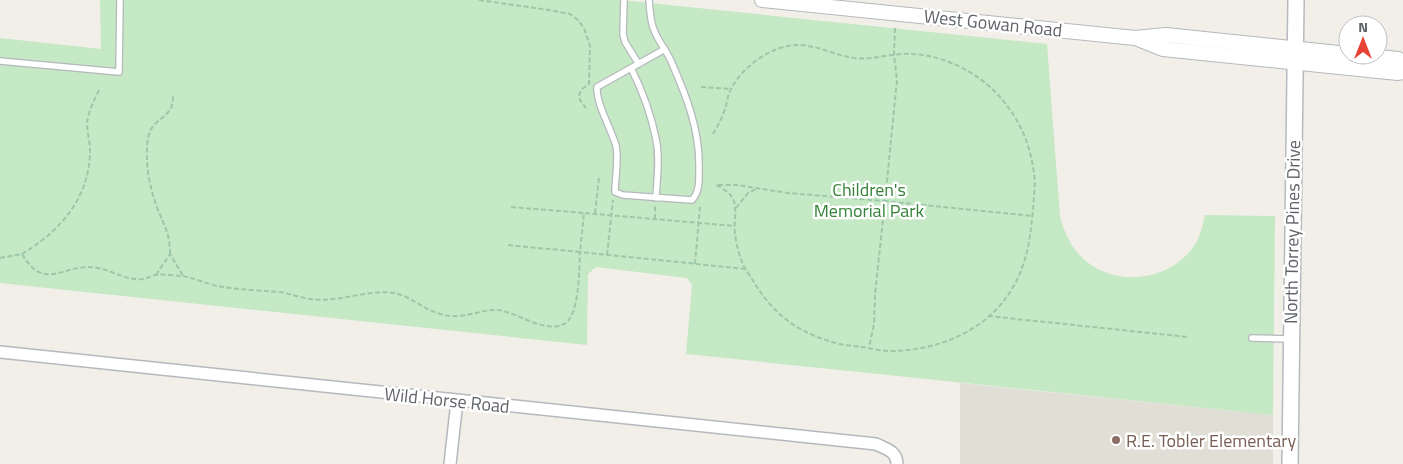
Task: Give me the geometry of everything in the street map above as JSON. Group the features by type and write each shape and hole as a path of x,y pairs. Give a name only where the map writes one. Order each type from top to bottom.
{"main road":[{"name":"North Torrey Pines Drive","path":"1290,464 1296,0"}],"street":[{"name":"West Gowan Road","path":"762,0 1135,38 1163,49 1295,56 1338,54"},
{"name":"West Gowan Road","path":"1295,56 1398,73 1403,72"},
{"path":"1388,58 1398,59 1403,62"},
{"name":"Wild Horse Road","path":"0,352 876,444 892,452 897,458 897,464"},
{"path":"450,464 457,401"}],"lane":[{"path":"0,61 119,72 120,0"},
{"path":"624,0 623,34 625,42 638,64"},
{"path":"649,0 650,18 654,31 665,49 684,91 695,126 699,160 699,187 697,194 692,200 623,195 615,192 616,148 609,123 597,96 598,87 665,49"},
{"path":"631,68 649,111 656,140 658,168 656,198"},
{"path":"1252,338 1291,339"}],"path":[{"path":"479,0 570,14 578,20 584,28 590,46 589,84 578,94 578,99 586,108"},
{"path":"869,348 874,324 875,294 897,80 894,55 895,28"},
{"path":"714,134 724,113 731,89 752,64 765,54 780,47 797,45 810,46 855,58 870,59 894,55 920,55 952,63 976,76 997,93 1018,120 1025,135 1034,168 1032,216 1028,246 1022,269 1013,287 1001,304 971,330 934,346 889,351 832,342 796,327 776,312 758,288 742,263 735,235 736,208 728,191 716,185 737,185 788,193 1032,216"},
{"path":"701,87 731,89"},
{"path":"0,258 22,254 61,226 68,215 82,190 89,163 88,114 100,88"},
{"path":"171,96 174,97 171,110 150,131 147,149 150,186 158,211 169,233 170,254 183,276"},
{"path":"595,214 599,178 601,178"},
{"path":"736,208 748,193 758,188"},
{"path":"607,255 615,192"},
{"path":"655,218 656,198"},
{"path":"695,264 700,206"},
{"path":"512,207 736,226"},
{"path":"22,254 33,268 42,273 52,275 87,267 101,268 136,279 156,275 183,276 218,286 278,292 310,299 327,300 382,292 397,294 442,315 466,316 488,310 499,310 544,325 555,326 564,324 570,318 574,307 584,214"},
{"path":"508,244 746,269"},
{"path":"156,275 170,254"},
{"path":"988,316 1188,337"}],"shaded area":[{"name":"R.E. Tobler Elementary","path":"960,383 1273,415 1273,464 960,464"}],"green space":[{"name":"Children's Memorial Park","path":"100,0 620,0 1047,44 1060,217 1070,241 1087,262 1101,270 1116,275 1131,277 1147,276 1176,264 1188,254 1197,241 1205,215 1275,216 1273,415 686,354 692,285 687,278 596,267 588,274 587,345 0,283 0,38 101,49"}],"place":[{"name":"R.E. Tobler Elementary","path":"1116,440"}]}
